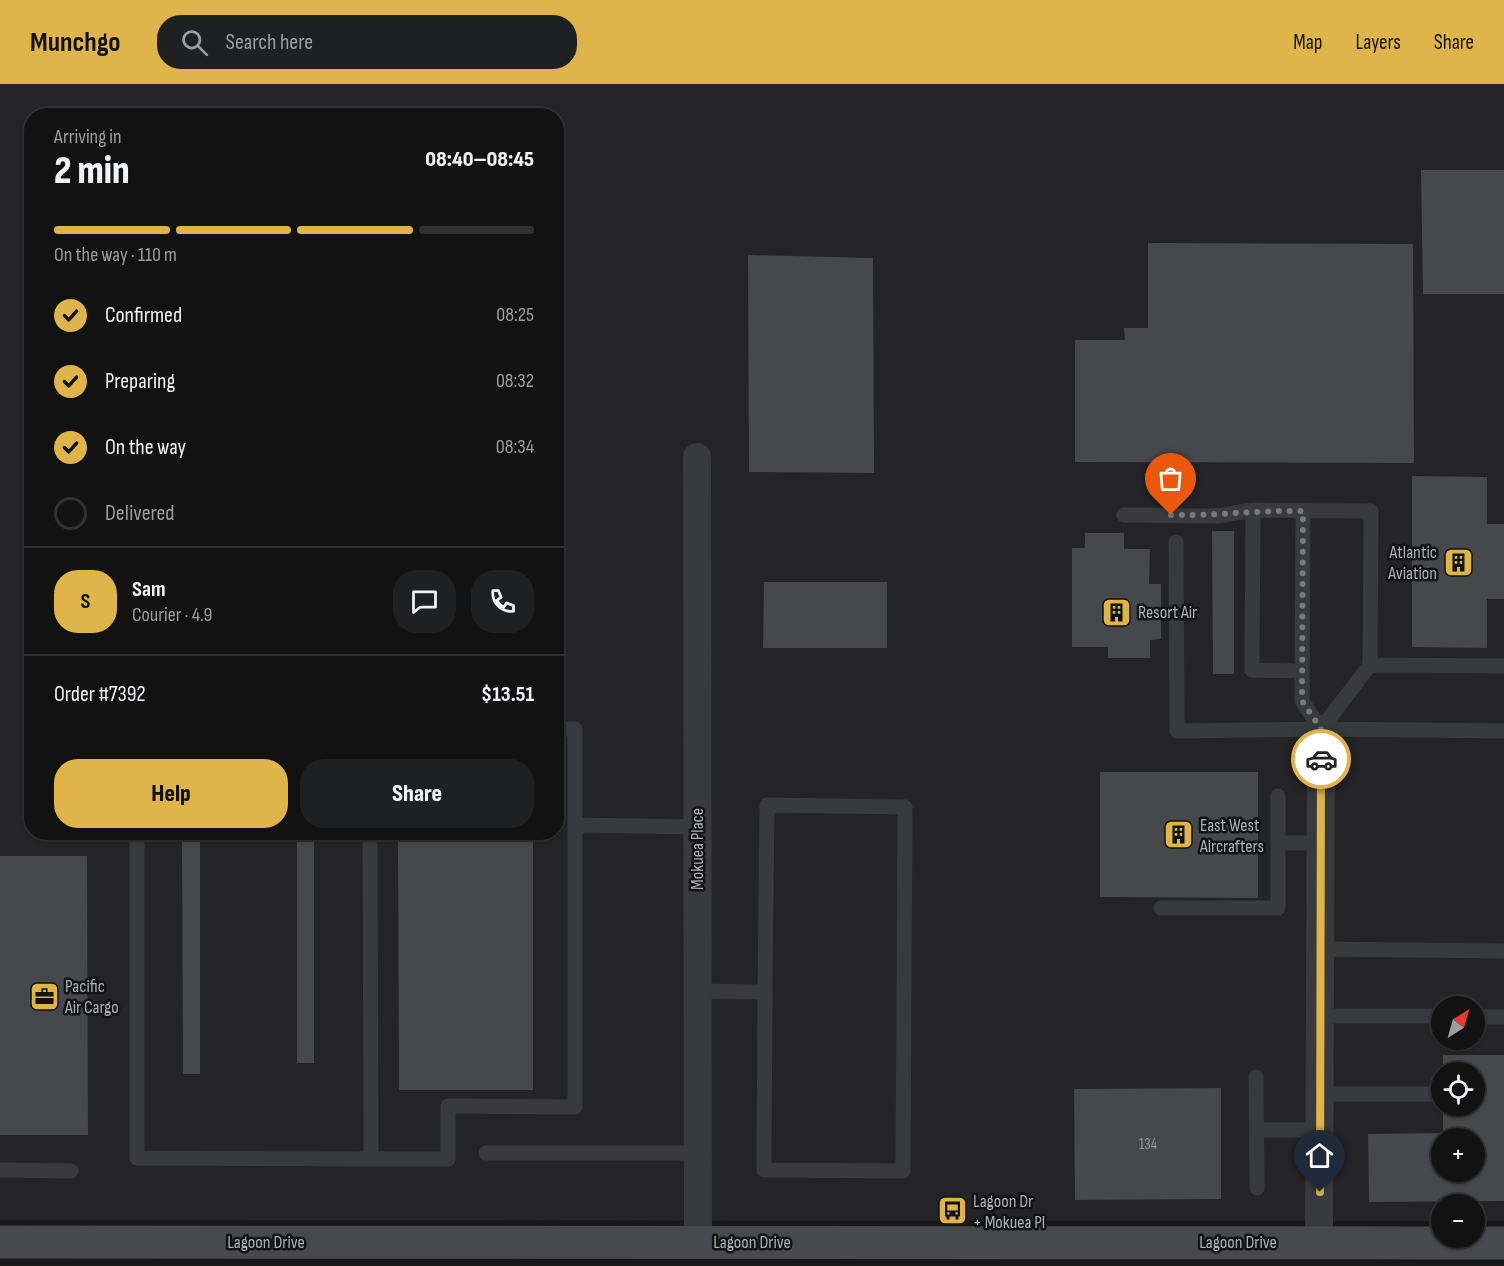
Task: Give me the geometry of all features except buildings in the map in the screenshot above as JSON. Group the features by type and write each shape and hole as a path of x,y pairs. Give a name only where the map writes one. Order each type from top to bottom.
{"street":[{"name":"Mokuea Place","path":"697,457 698,1254"},
{"path":"1320,1254 1321,729"},
{"name":"Lagoon Drive","path":"0,1242 698,1254 1320,1254 1504,1243"}],"lane":[{"path":"1253,510 1252,670 1302,670"},
{"path":"1124,515 1217,516 1253,510 1371,511 1370,665 1321,729"},
{"path":"1303,511 1302,701 1321,729"},
{"path":"1176,542 1177,731 1321,729 1504,732"},
{"path":"1370,665 1504,666"},
{"path":"136,840 137,1158 448,1160 448,1106 575,1107 575,729 564,729"},
{"path":"1161,908 1278,908 1278,796"},
{"path":"767,805 905,807 903,1171 764,1170 765,992 767,805"},
{"path":"575,825 696,827"},
{"path":"370,840 371,1159"},
{"path":"1278,843 1320,843"},
{"path":"1320,949 1504,951"},
{"path":"697,991 765,992"},
{"path":"1320,1016 1431,1016"},
{"path":"1485,1017 1504,1017"},
{"path":"1256,1077 1257,1188"},
{"path":"1320,1094 1431,1094"},
{"path":"1257,1130 1319,1130"},
{"path":"486,1153 697,1153"},
{"path":"0,1170 71,1171"}],"shaded area":[{"path":"0,84 1504,84 1504,1221 1485,1221 1485,1194 1431,1194 1431,1221 0,1220"}],"way so far":[{"path":"1171,515 1217,516 1253,510 1303,511 1302,701 1321,729 1321,759"}],"place":[{"name":"Atlantic Aviation","path":"1458,562"},
{"name":"Resort Air","path":"1117,612"},
{"name":"East West Aircrafters","path":"1179,835"},
{"name":"Pacific Air Cargo","path":"44,996"},
{"name":"Lagoon Dr + Mokuea Pl","path":"952,1211"}],"route":[{"path":"1320,1192 1321,759"}]}
